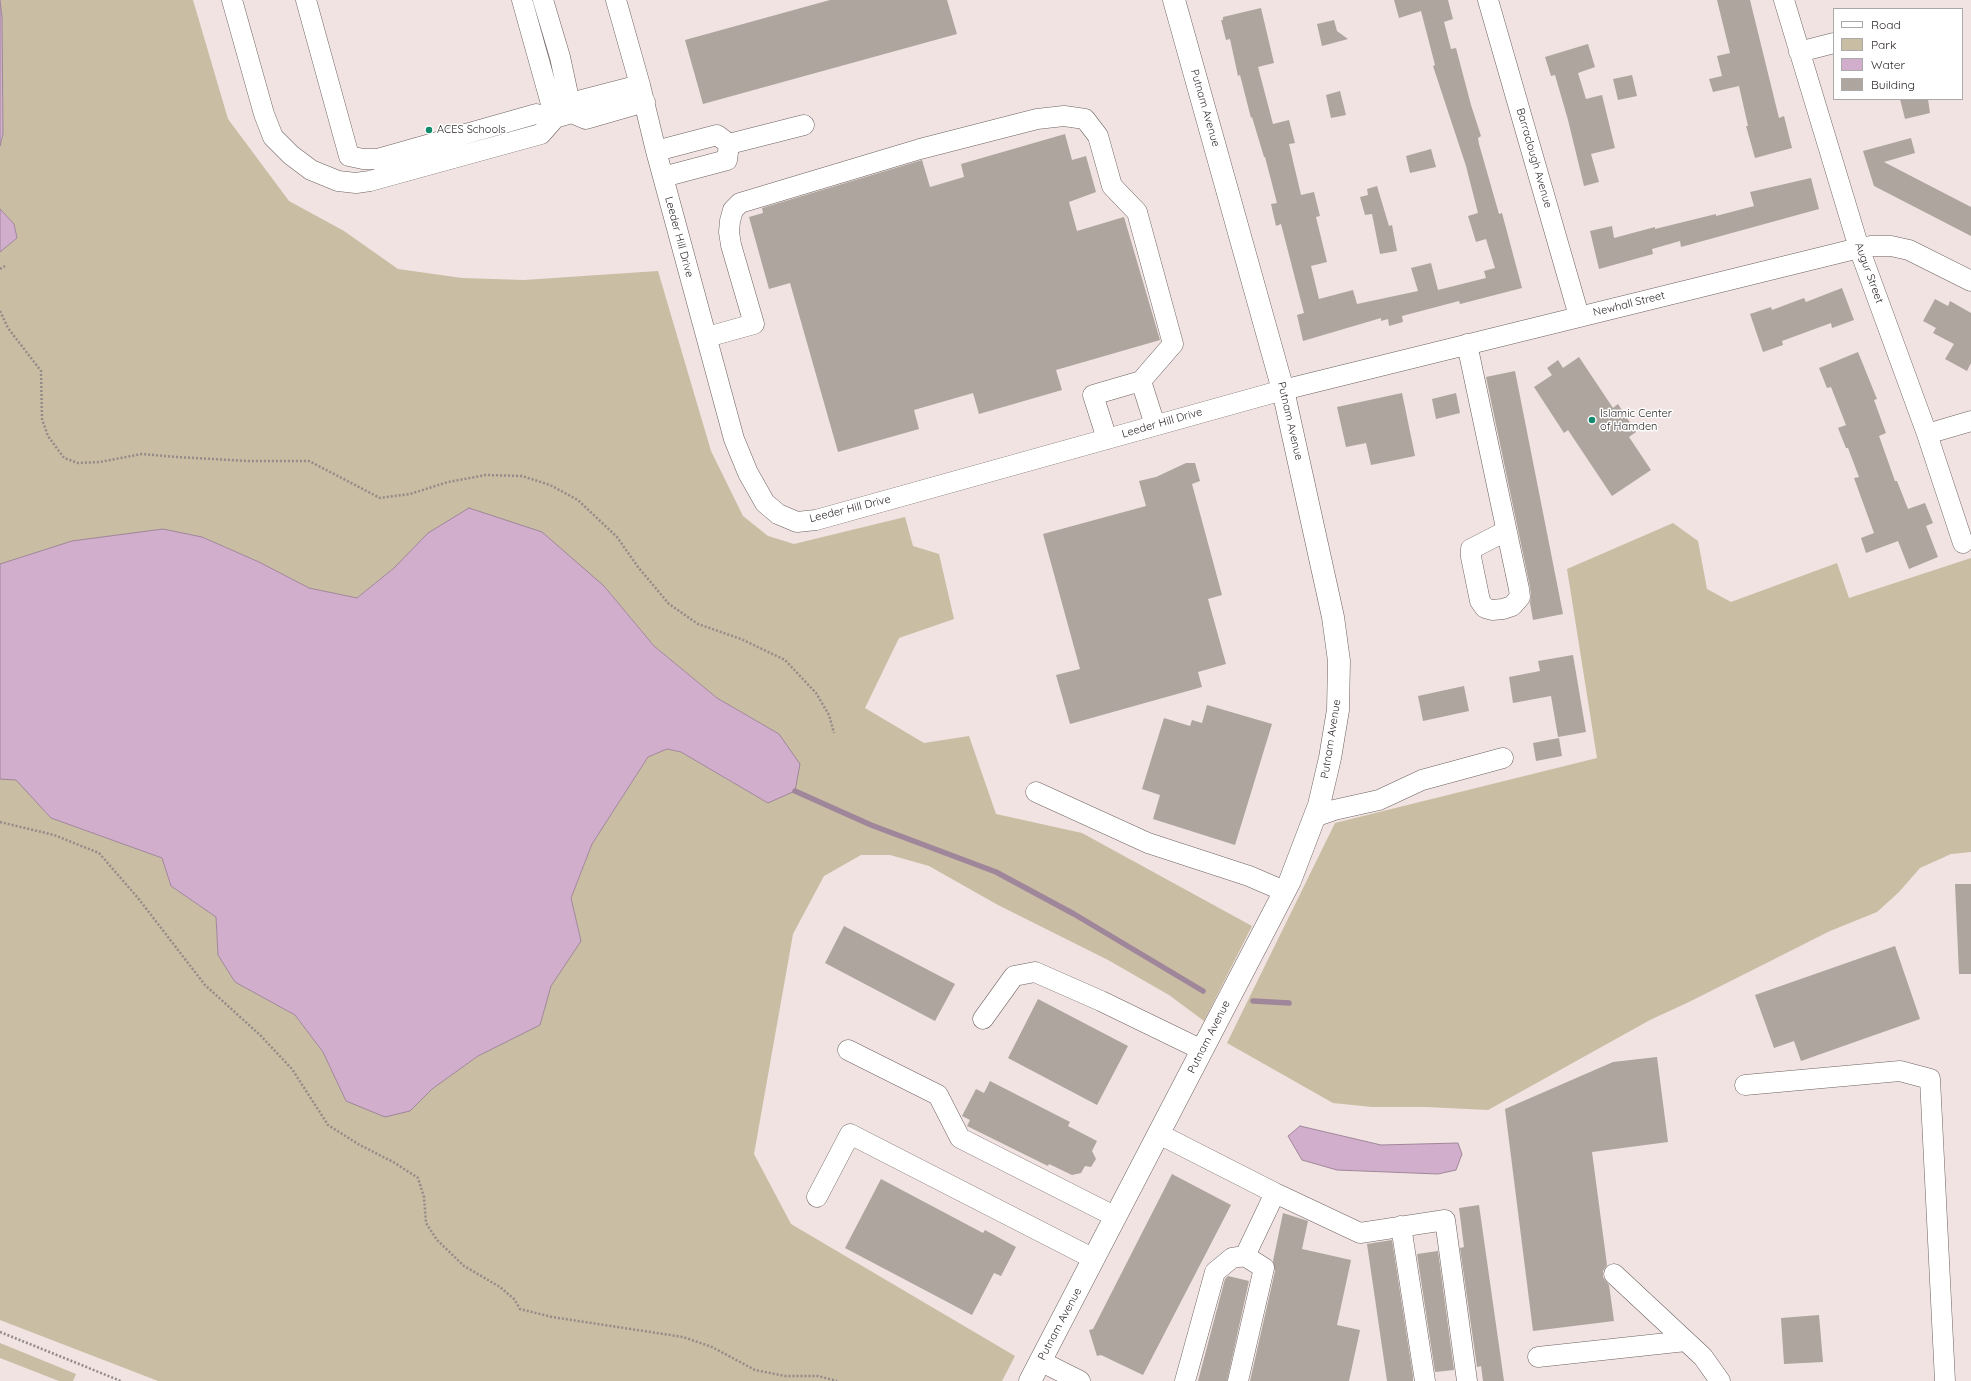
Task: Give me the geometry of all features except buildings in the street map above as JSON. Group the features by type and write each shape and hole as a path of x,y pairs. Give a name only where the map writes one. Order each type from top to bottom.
{"main road":[{"name":"Putnam Avenue","path":"1030,1381 1284,891 1314,817 1330,758 1338,710 1339,661 1333,618 1283,390 1174,0"}],"street":[{"path":"232,0 264,114 273,137 291,155 311,170 338,181 356,184 370,181 541,134 582,100 643,94"},
{"path":"306,0 349,156 363,159 377,159 536,114 564,116"},
{"path":"522,0 564,116"},
{"path":"543,0 560,57 564,116"},
{"name":"Leeder Hill Drive","path":"616,0 643,94 656,151 734,439 748,473 766,503 778,514 797,522 816,520 1283,390"},
{"name":"Barraclough Avenue","path":"1488,0 1579,316"},
{"name":"Augur Street","path":"1784,0 1859,248 1927,434 1963,543"},
{"path":"1799,52 1833,43"},
{"path":"707,337 754,324 731,245 729,232 733,210 740,203 920,149 1036,119 1064,116 1085,120 1098,136 1112,186 1137,212 1173,344 1141,381 1093,395 1107,439"},
{"path":"729,144 804,125"},
{"path":"656,151 717,135 729,144"},
{"path":"663,177 727,160 729,144"},
{"name":"Newhall Street","path":"1283,390 1859,248 1891,246 1909,250 1971,281"},
{"path":"1467,344 1506,531"},
{"path":"1141,381 1155,425"},
{"path":"1927,434 1971,421"},
{"path":"1314,817 1334,810 1379,800 1422,780 1503,758"},
{"path":"1036,792 1148,843 1249,876 1284,891"},
{"path":"983,1019 1014,976 1035,972 1202,1050"},
{"path":"848,1050 938,1095 960,1138 1116,1217"},
{"path":"1745,1085 1900,1071 1930,1079 1945,1381"},
{"path":"817,1197 850,1134 1094,1259"},
{"path":"1159,1134 1275,1193 1360,1233 1445,1220 1467,1381"},
{"path":"1245,1256 1275,1193"},
{"path":"1401,1226 1425,1381"},
{"path":"1184,1381 1216,1272 1232,1258 1245,1256 1264,1268 1238,1381"},
{"path":"1614,1274 1703,1357 1720,1381"},
{"path":"1538,1357 1686,1341"},
{"path":"1040,1361 1080,1381"}],"path":[{"path":"0,269 5,266"},
{"path":"0,311 8,328 41,371 42,419 48,436 64,458 78,463 100,462 142,454 185,458 310,461 380,498 410,494 448,482 486,475 522,476 550,485 578,500 617,537 638,567 669,604 698,624 741,639 784,660 816,693 829,715 834,733"},
{"path":"0,822 54,835 99,853 138,898 204,985 260,1035 292,1070 328,1125 358,1144 395,1163 418,1178 424,1197 426,1223 437,1240 464,1266 500,1288 514,1299 520,1309 552,1317 682,1337 712,1347 755,1370 785,1376 818,1376 837,1381"},
{"path":"0,1332 122,1381"}],"green space":[{"path":"1,0 193,0 228,119 289,201 344,231 398,269 462,278 524,280 658,271 711,451 743,516 768,536 794,544 905,517 913,546 939,554 954,619 899,638 865,708 924,743 969,736 996,814 1082,833 1252,926 1204,1021 1169,995 1108,960 998,905 929,866 890,855 861,855 824,876 793,934 754,1154 791,1224 1015,1356 1002,1381 158,1381 0,1320 0,779 16,779 51,818 162,858 171,886 216,917 218,955 235,982 295,1015 323,1052 346,1101 410,1111 432,1089 478,1056 540,1025 551,986 581,941 571,898 592,844 648,757 667,749 681,752 768,803 779,734 717,698 654,646 604,586 394,568 357,598 309,588 259,562 202,537 0,564 0,252 17,238 14,224 0,209 0,146 3,134"},
{"path":"1673,523 1698,541 1707,589 1731,602 1837,563 1849,598 1971,558 1971,852 1951,854 1920,868 1899,892 1877,912 1830,931 1650,1020 1488,1110 1426,1107 1372,1107 1333,1103 1227,1043 1335,823 1597,758 1567,569"},
{"path":"0,1343 76,1374 73,1381 59,1381 0,1358"}],"water":[{"path":"0,0 2,17 3,134 0,146"},
{"path":"0,209 14,224 17,238 0,252"},
{"path":"469,508 542,532 604,586 654,646 717,698 779,734 800,764 795,791 768,803 681,752 667,749 648,757 592,844 571,898 581,941 551,986 540,1025 478,1056 432,1089 410,1111 385,1117 346,1101 323,1052 295,1015 235,982 218,955 216,917 171,886 162,858 51,818 16,780 0,779 0,564 72,541 163,529 202,537 259,562 309,588 357,598 394,568 428,533"},
{"path":"1300,1126 1381,1145 1458,1143 1462,1154 1456,1170 1438,1174 1337,1170 1302,1160 1288,1136"}],"waterway":[{"path":"795,791 871,825 996,872 1074,914 1203,991"},
{"path":"1253,1001 1289,1003"}],"place":[{"name":"ACES Schools","path":"429,130"},
{"name":"Islamic Center of Hamden","path":"1592,420"}]}
